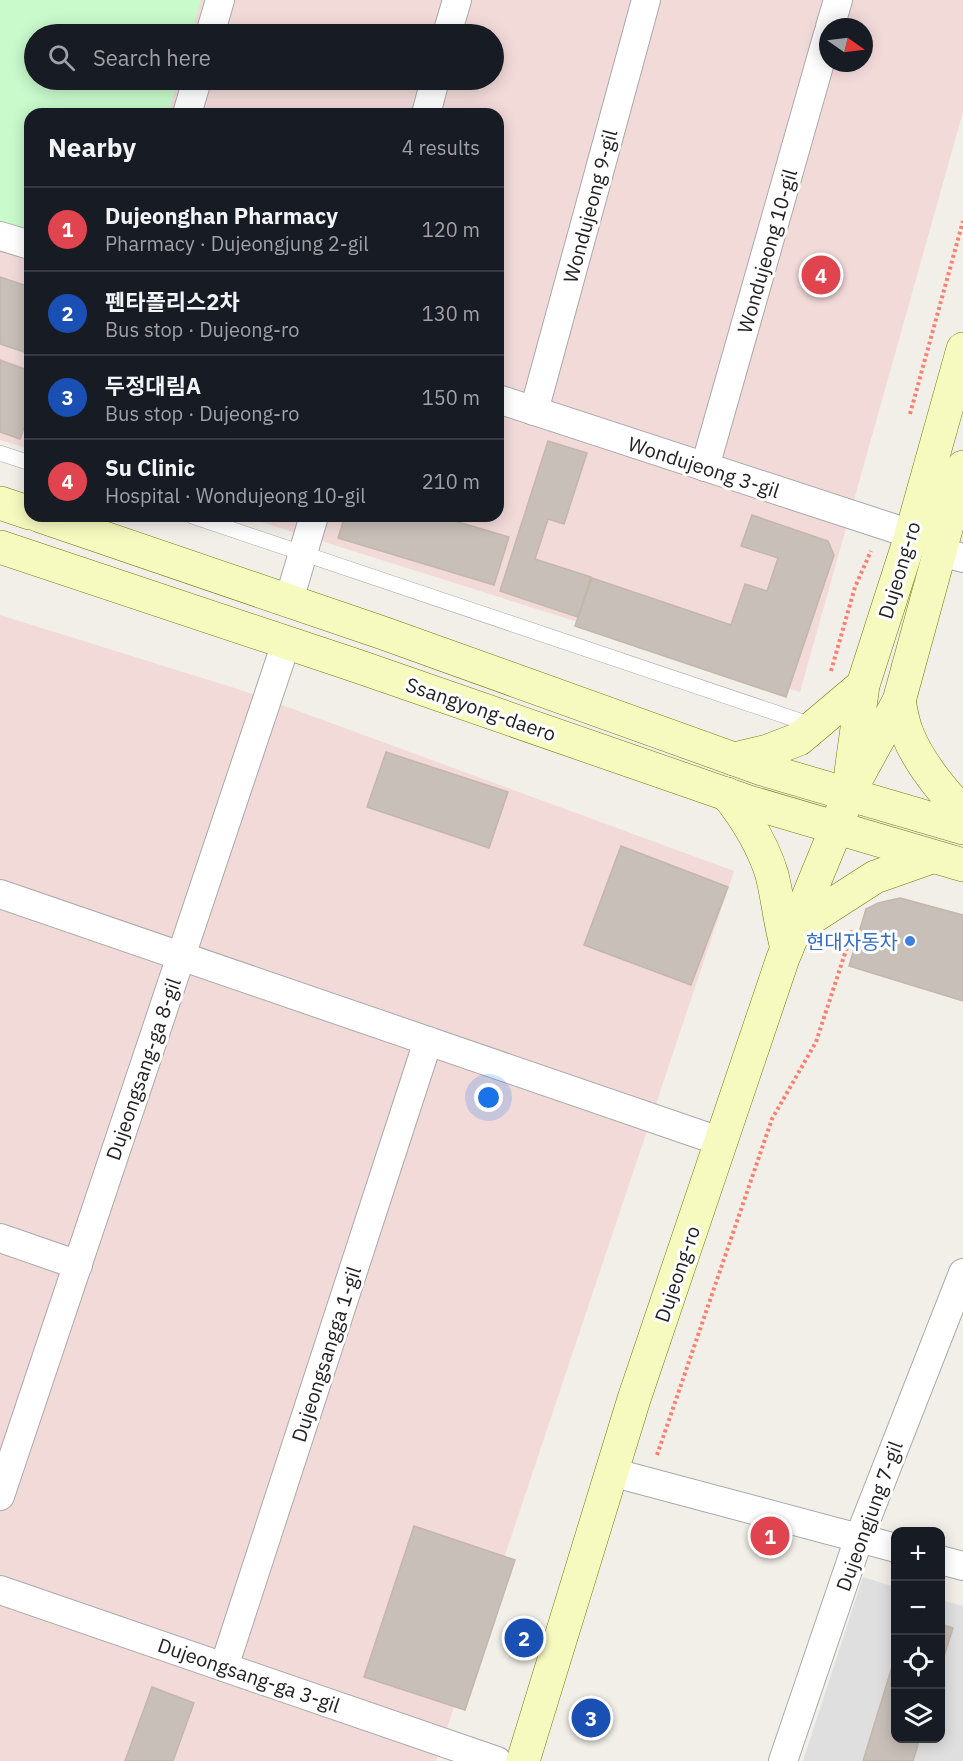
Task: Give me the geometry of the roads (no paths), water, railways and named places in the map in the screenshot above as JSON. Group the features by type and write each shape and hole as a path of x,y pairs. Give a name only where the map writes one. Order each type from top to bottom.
{"street":[{"path":"213,24 220,0"},
{"path":"450,24 457,0"},
{"name":"Wondujeong 9-gil","path":"534,411 646,0"},
{"path":"833,18 838,0"},
{"name":"Wondujeong 10-gil","path":"705,467 819,66"},
{"path":"189,108 193,90"},
{"path":"428,108 432,90"},
{"path":"0,236 24,243"},
{"name":"Dujeong-ro","path":"848,794 863,685 896,530 963,349"},
{"name":"Wondujeong 3-gil","path":"504,401 896,530"},
{"name":"Dujeong-ro","path":"523,1761 638,1387 787,948 848,794 899,701 951,555 963,467"},
{"path":"0,502 24,511"},
{"name":"Ssangyong-daero","path":"58,522 289,600 734,759 963,828"},
{"path":"289,600 312,522"},
{"name":"Ssangyong-daero","path":"0,548 727,794 836,829 948,861"},
{"name":"Dujeongsang-ga 8-gil","path":"0,1496 286,643"},
{"path":"734,759 768,751 799,739 863,685"},
{"path":"899,701 906,732 921,760 935,781 963,813"},
{"path":"727,794 746,818 771,873 787,948"},
{"path":"787,948 802,924 875,877 948,861"},
{"path":"0,894 722,1142"},
{"name":"Dujeongsangga 1-gil","path":"224,1667 428,1041"},
{"path":"0,1238 78,1265"},
{"name":"Dujeongjung 7-gil","path":"783,1761 859,1538 963,1273"},
{"path":"611,1472 891,1547"},
{"path":"945,1561 963,1566"},
{"name":"Dujeongsang-ga 3-gil","path":"0,1590 497,1761"}],"lane":[{"path":"0,453 24,461"},
{"path":"210,522 815,726"}],"place":[{"name":"Su Clinic","path":"821,275"},
{"name":"현대자동차","path":"910,941"},
{"name":"Dujeonghan Pharmacy","path":"770,1536"},
{"name":"펜타폴리스2차","path":"524,1638"},
{"name":"두정대림A","path":"591,1718"}]}
